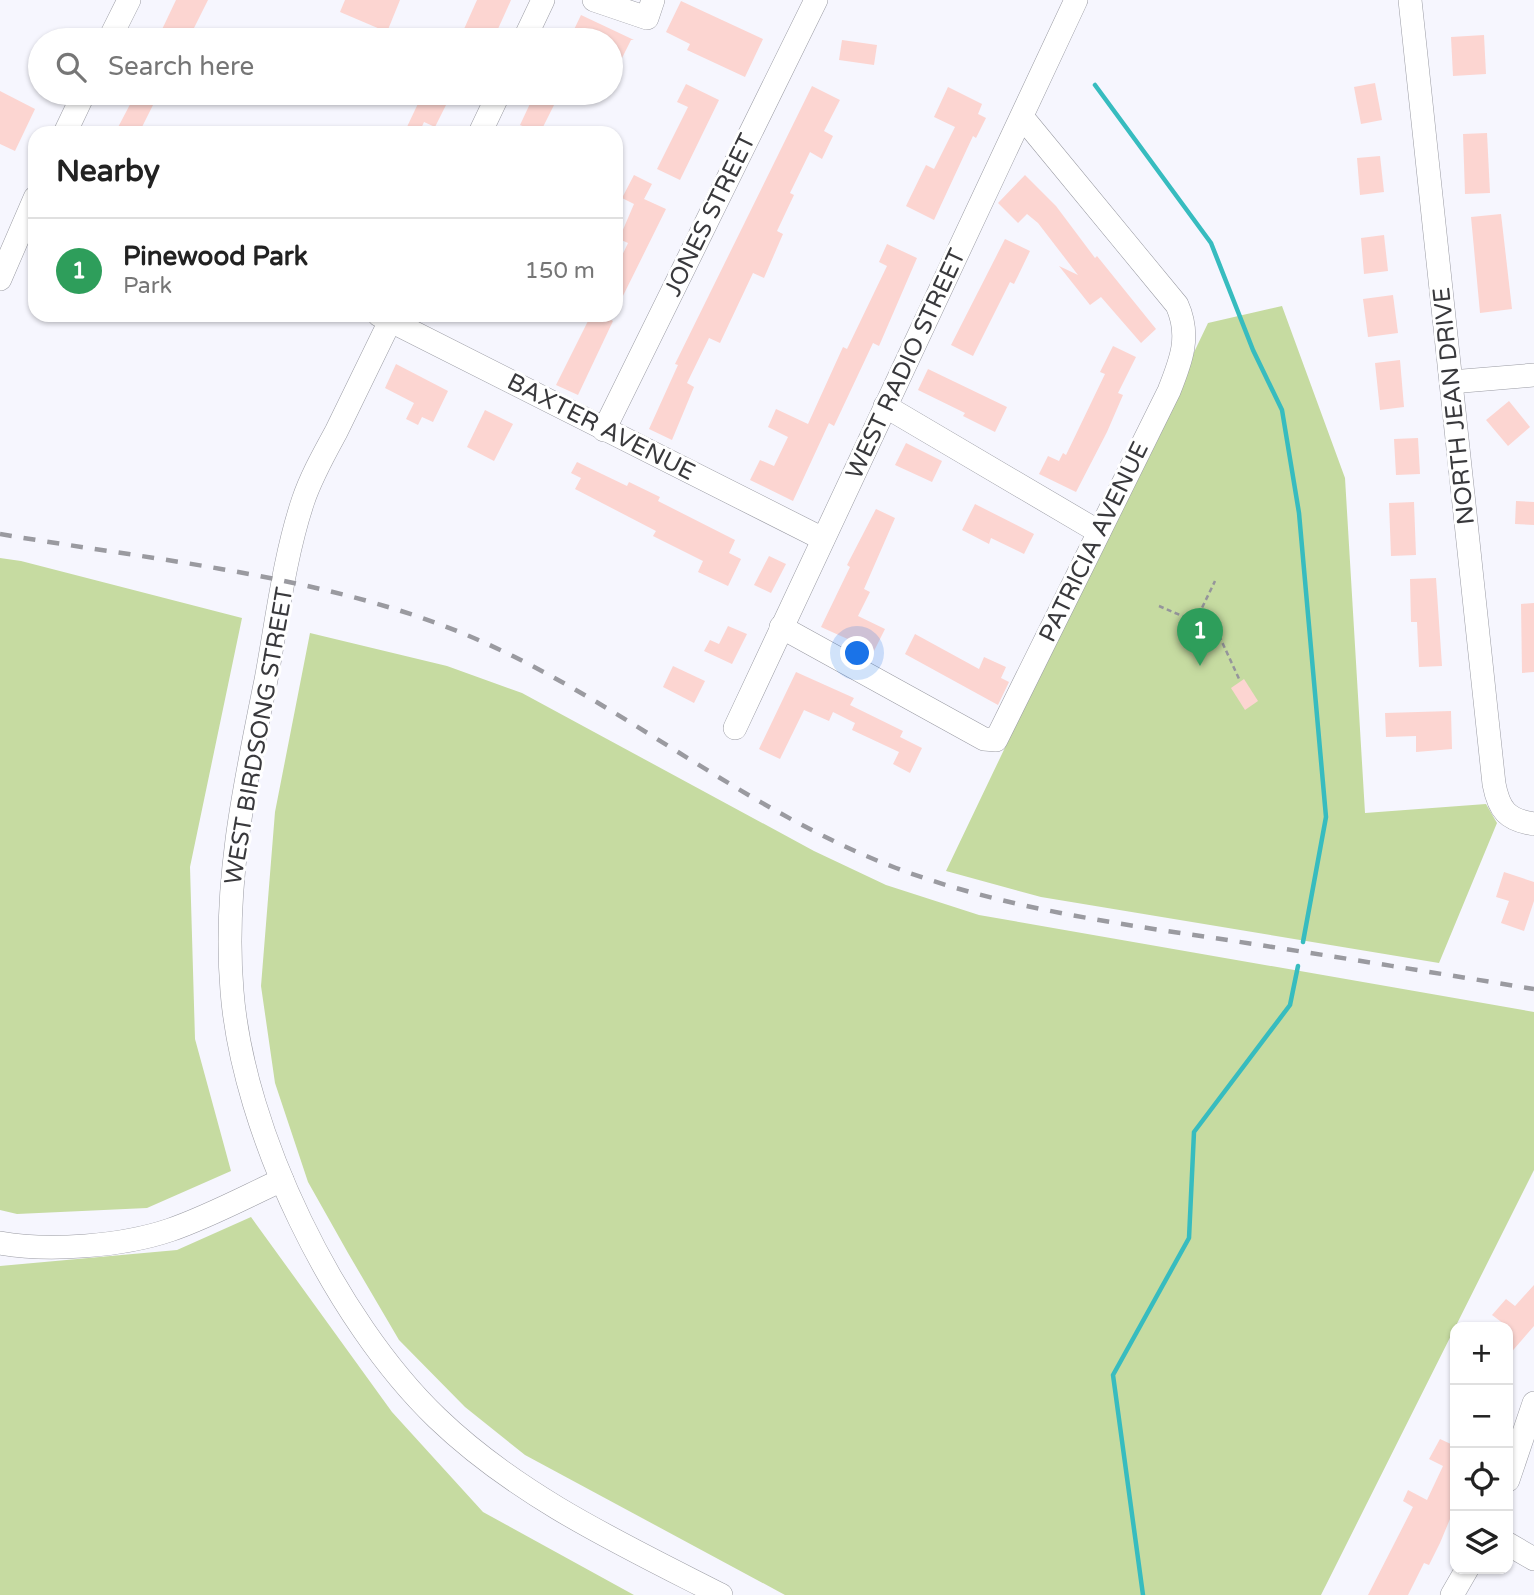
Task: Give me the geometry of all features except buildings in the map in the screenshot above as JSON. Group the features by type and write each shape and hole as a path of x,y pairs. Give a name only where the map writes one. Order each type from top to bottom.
{"street":[{"path":"115,28 129,0"},
{"path":"530,28 543,0"},
{"path":"599,1 647,18 653,0"},
{"name":"JONES STREET","path":"604,430 816,0"},
{"name":"WEST RADIO STREET","path":"735,728 1076,0"},
{"name":"NORTH JEAN DRIVE","path":"1410,0 1494,784 1502,811 1511,819 1534,824"},
{"path":"68,126 78,105"},
{"path":"483,126 493,105"},
{"name":"PATRICIA AVENUE","path":"781,627 984,739 994,741 1001,734 1169,391 1182,358 1185,339 1182,315 1174,300 1023,118"},
{"path":"0,279 28,214"},
{"name":"WEST BIRDSONG STREET","path":"385,322 302,504 247,775 235,851 230,944 233,1003 244,1062 282,1180 344,1297 390,1366 439,1420 481,1456 560,1510 721,1595"},
{"name":"BAXTER AVENUE","path":"397,322 604,430 823,539"},
{"path":"1451,382 1534,375"},
{"path":"885,406 1098,532"},
{"path":"0,1244 58,1246 149,1236 187,1224 282,1180"},
{"path":"1513,1465 1534,1403"},
{"path":"1513,1547 1534,1559"},
{"path":"1452,1595 1464,1574"}],"path":[{"path":"1192,621 1214,581"},
{"path":"1159,606 1220,634 1240,681"}],"green space":[{"path":"1282,306 1345,478 1365,813 1486,804 1497,823 1439,963 1041,897 946,871 1208,323"},
{"path":"0,558 21,561 242,618 190,867 195,1039 231,1171 147,1208 17,1214 0,1210"},
{"path":"310,633 447,666 522,693 814,851 886,885 979,915 1534,1012 1534,1170 1458,1322 1450,1322 1450,1338 1321,1595 785,1595 525,1455 465,1407 399,1340 308,1182 275,1083 261,986 275,812"},
{"path":"251,1217 392,1412 483,1512 634,1595 0,1595 0,1266 177,1250"}],"waterway":[{"path":"1095,85 1211,243 1253,350 1282,410 1299,513 1326,817 1303,942"},
{"path":"1143,1595 1113,1375 1189,1238 1194,1132 1290,1005 1298,966"}],"railway":[{"path":"0,534 246,573 368,601 427,620 483,642 536,668 789,818 842,845 935,882 1015,903 1097,920 1534,989"}],"place":[{"name":"Pinewood Park","path":"1200,666"}]}
